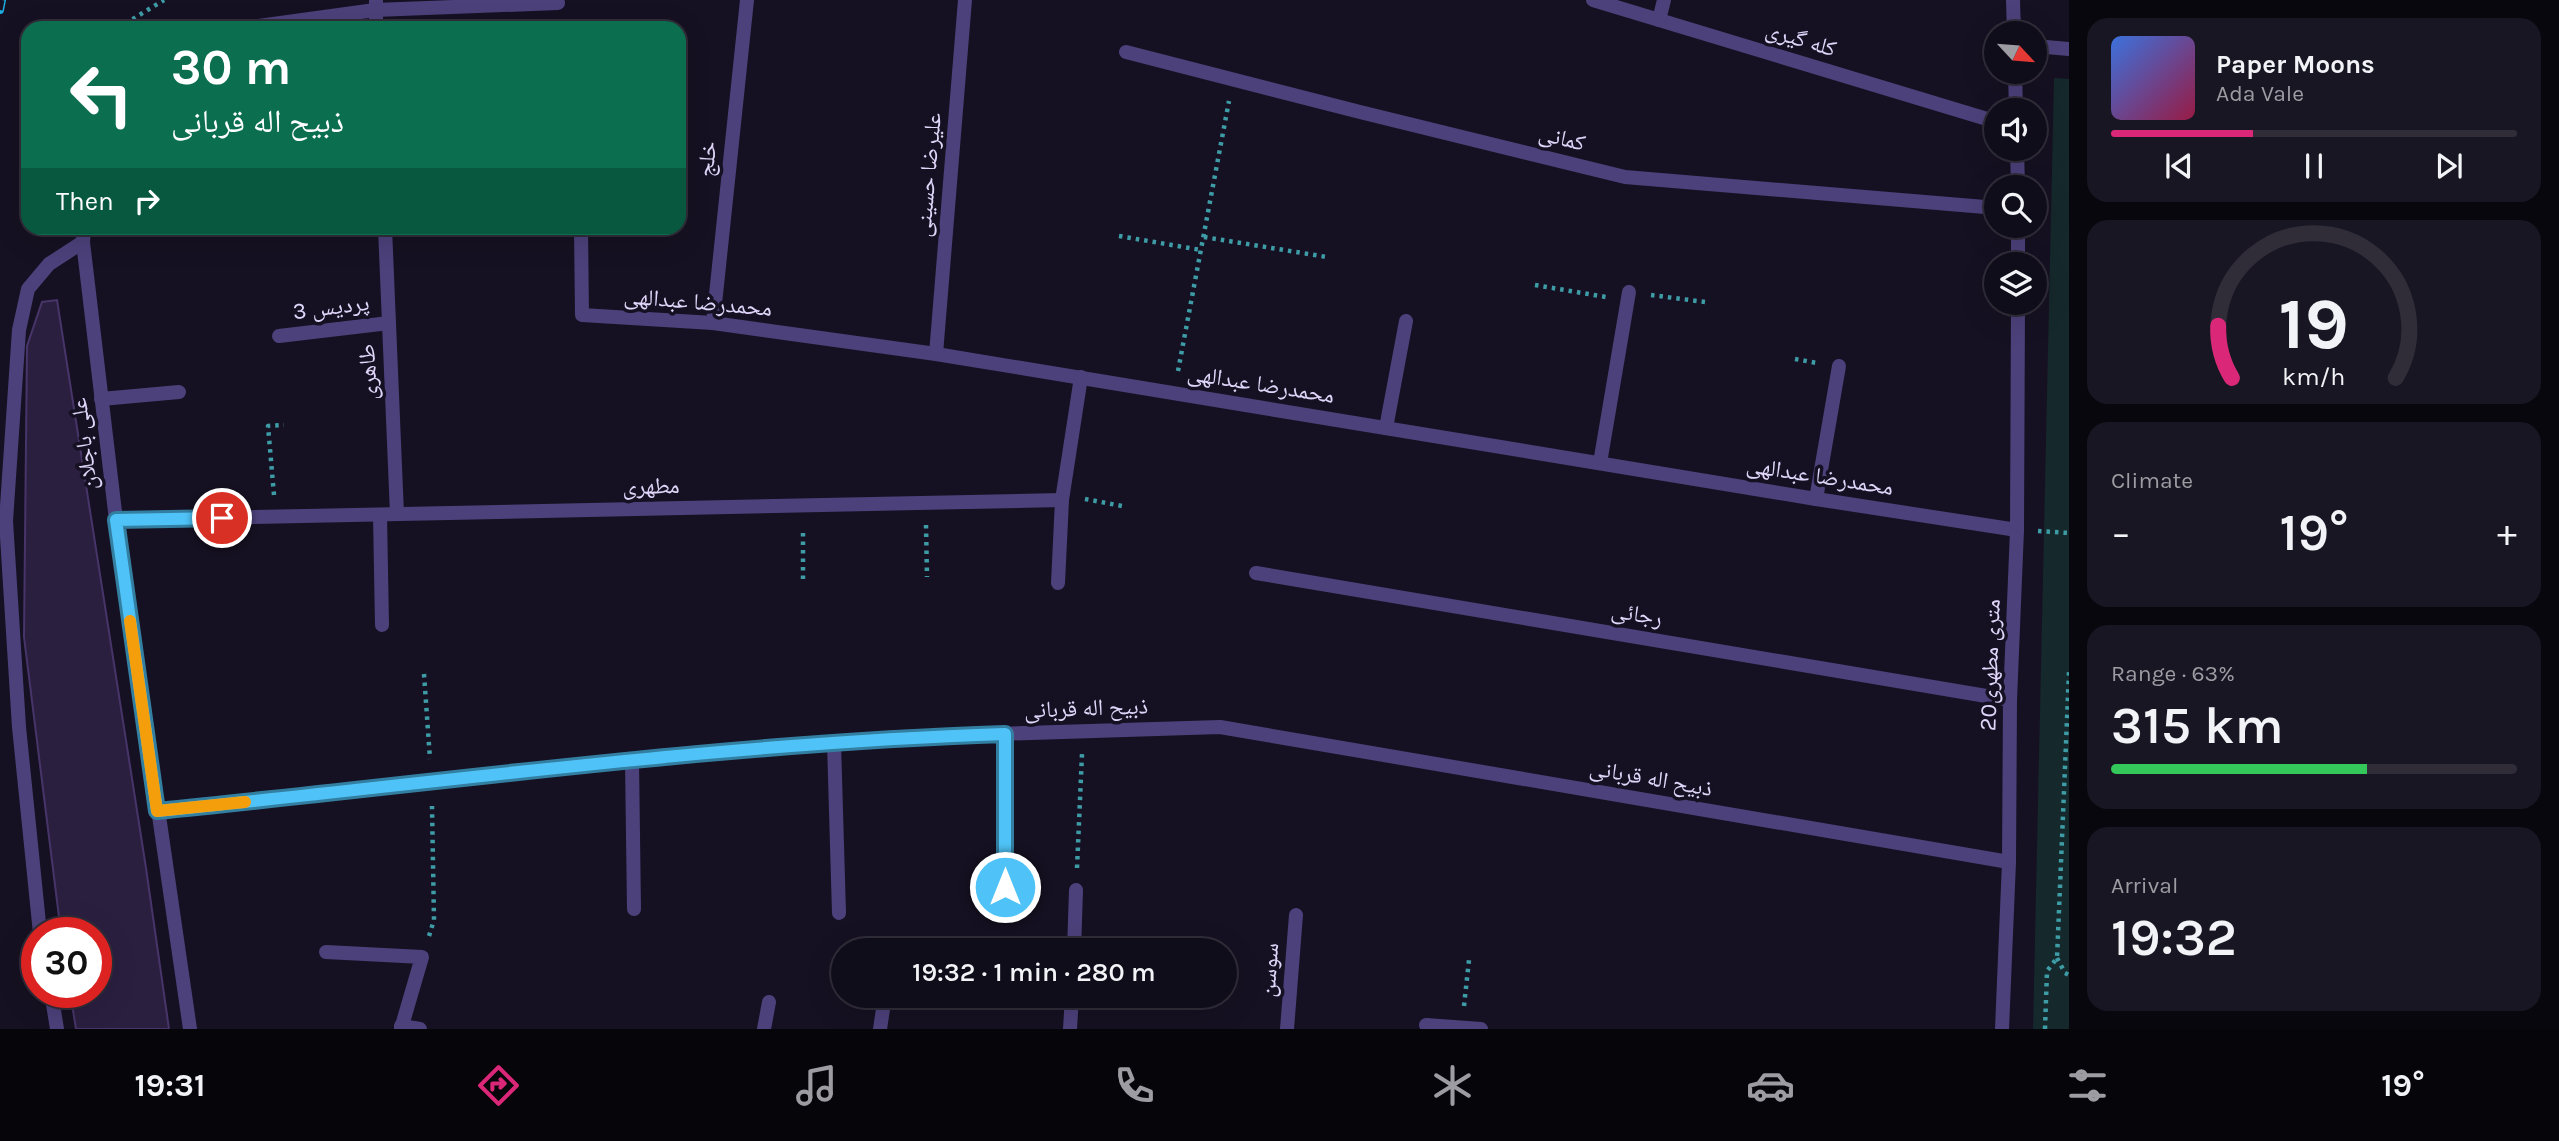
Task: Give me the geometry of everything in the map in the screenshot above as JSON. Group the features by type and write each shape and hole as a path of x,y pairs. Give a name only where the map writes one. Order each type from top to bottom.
{"street":[{"name":"خلج","path":"713,323 747,0"},
{"name":"علیرضا حسینی","path":"936,354 965,0"},
{"name":"کله گیری","path":"1593,0 1984,118"},
{"path":"1659,20 1664,0"},
{"path":"2013,0 2014,21"},
{"path":"284,21 375,5 558,3"},
{"path":"2048,47 2069,49"},
{"name":"کمانی","path":"1126,52 1625,177 1984,207"},
{"path":"38,917 19,727 6,521 19,330 28,289 49,264 83,235"},
{"name":"علی باجلان","path":"83,235 116,520 190,1029"},
{"name":"طاهری","path":"385,235 397,514"},
{"name":"محمدرضا عبدالهی","path":"581,235 582,315 713,323 936,354 2017,530"},
{"path":"1600,463 1628,296"},
{"name":"20متری مطهری","path":"2003,1029 2009,862 2010,700 2017,530 2018,315"},
{"path":"1385,428 1406,321"},
{"name":"پردیس 3","path":"279,336 389,323"},
{"path":"1816,499 1839,366"},
{"path":"1058,583 1063,498 1081,377"},
{"path":"101,399 179,392"},
{"name":"مطهری","path":"116,520 1063,498"},
{"path":"380,515 382,625"},
{"name":"رجائی","path":"1256,573 2010,700"},
{"name":"ذبیح اله قربانی","path":"157,811 632,761 900,737 1220,727 2009,862"},
{"path":"1005,734 1005,887"},
{"path":"834,743 839,913"},
{"path":"632,761 634,909"},
{"path":"1074,938 1076,890"},
{"name":"سوسن","path":"1287,1029 1296,915"},
{"path":"326,952 422,957 401,1027 420,1029"},
{"path":"764,1029 769,1002"},
{"path":"54,1008 57,1029"},
{"path":"880,1029 883,1008"},
{"path":"1070,1029 1071,1008"},
{"path":"1426,1025 1481,1029"}],"path":[{"path":"130,21 164,0"},
{"path":"1174,393 1234,80"},
{"path":"1119,236 1201,250"},
{"path":"1204,237 1327,257"},
{"path":"1535,285 1705,302"},
{"path":"276,517 268,426 284,425"},
{"path":"1063,498 1122,506"},
{"path":"926,503 927,577"},
{"path":"803,506 803,579"},
{"path":"2069,672 2057,958 2065,973 2069,975"},
{"path":"422,957 434,920 431,783 424,674"},
{"path":"1076,890 1083,731"},
{"path":"2062,829 2069,823"},
{"path":"2045,1029 2047,971 2057,958"},
{"path":"1461,1027 1469,960"}],"green space":[{"path":"2054,78 2069,79 2069,1029 2033,1029"}],"building":[{"path":"57,300 169,1029 76,1029 73,1008 112,1008 112,917 59,917 24,637 27,346 42,302"}],"railway":[{"path":"0,10 2,0"}],"slow traffic":[{"path":"130,621 157,811 245,802"}],"route":[{"path":"222,518 116,520 157,811 686,755 900,737 1005,734 1005,887"}]}
